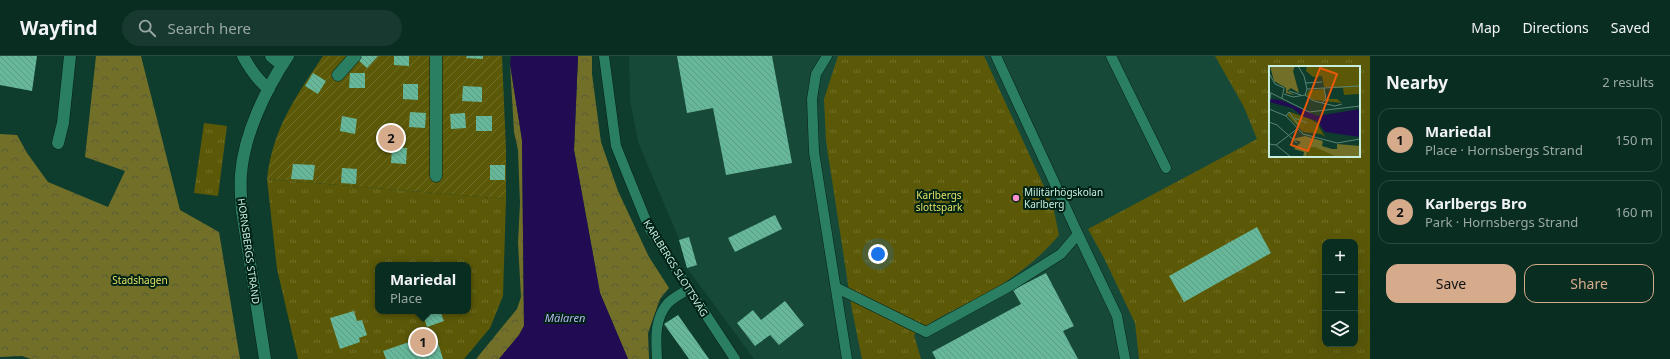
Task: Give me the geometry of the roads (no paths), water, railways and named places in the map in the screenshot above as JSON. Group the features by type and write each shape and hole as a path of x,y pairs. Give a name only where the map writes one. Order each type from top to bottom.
{"street":[{"path":"58,143 63,123 70,56"},
{"path":"243,56 252,73 260,83 269,89"},
{"path":"271,56 285,61"},
{"path":"338,75 355,56"},
{"path":"436,56 436,176"},
{"name":"HORNSBERGS STRAND","path":"265,359 242,211 240,189 241,173 250,131 269,89 285,61"}],"lane":[{"name":"KARLBERGS SLOTTSVÄG","path":"604,56 616,146 648,228 735,359"},
{"path":"827,56 816,74 812,99 814,152 837,288 847,359"},
{"path":"996,56 1117,316 1125,359"},
{"path":"1111,56 1166,168"},
{"path":"837,288 926,332 1010,286 1061,254 1078,234"},
{"path":"658,359 656,335 659,318 669,303 689,289"}],"water":[{"name":"Mälaren","path":"511,56 578,56 574,150 600,293 628,359 499,359 519,335 524,326 522,140 510,64"}],"place":[{"name":"Karlbergs Bro","path":"391,138"},
{"name":"Militärhögskolan Karlberg","path":"1016,198"},
{"name":"Mariedal","path":"423,342"}],"park label":[{"name":"Karlbergs slottspark","path":"939,200"},
{"name":"Stadshagen","path":"140,280"}]}
